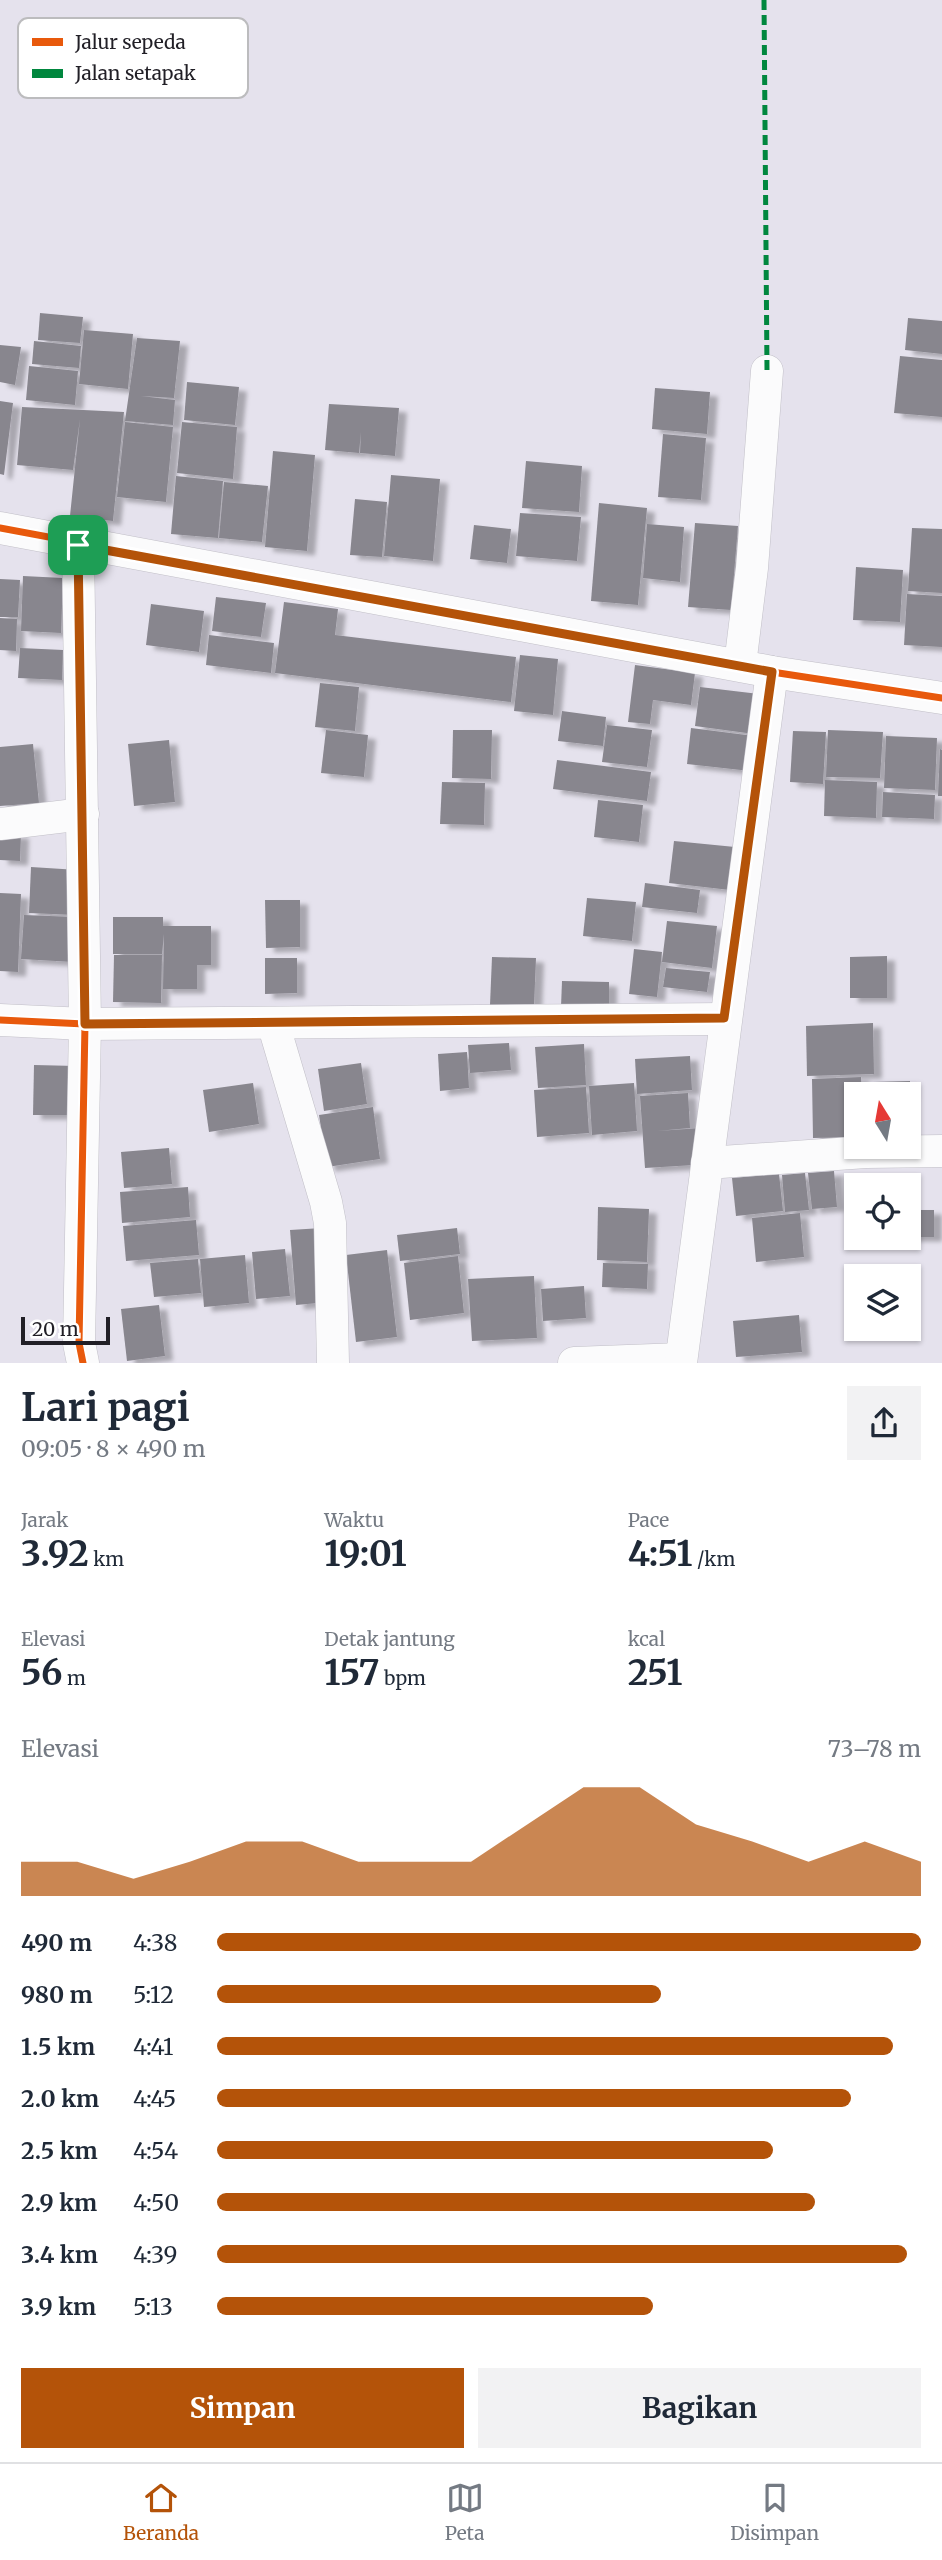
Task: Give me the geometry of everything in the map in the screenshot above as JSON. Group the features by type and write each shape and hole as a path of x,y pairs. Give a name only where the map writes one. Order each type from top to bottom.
{"street":[{"path":"740,665 752,568 767,371"},
{"path":"0,528 78,545 772,672 942,698"},
{"path":"78,545 85,1024 79,1343 83,1363"},
{"path":"574,1363 681,1361 724,1018 772,672"},
{"path":"0,824 83,814"},
{"path":"0,1020 85,1024 724,1018"},
{"path":"273,1023 330,1223 333,1363"},
{"path":"707,1163 866,1152 942,1152"}],"building":[{"path":"40,313 83,317 80,343 38,340"},
{"path":"908,318 942,321 942,354 905,350"},
{"path":"84,330 133,334 128,389 79,384"},
{"path":"137,338 180,341 174,398 141,396 175,400 173,425 125,421"},
{"path":"34,341 81,346 79,368 32,364"},
{"path":"0,345 21,347 15,385 0,382"},
{"path":"900,356 942,360 942,417 894,413"},
{"path":"29,366 78,371 75,405 26,400"},
{"path":"187,382 239,387 235,425 184,420"},
{"path":"655,388 710,392 707,434 652,429"},
{"path":"0,401 13,403 4,475 0,474"},
{"path":"329,404 399,408 395,456 360,453 361,432 359,453 325,450"},
{"path":"22,407 124,412 113,521 70,516 80,419 73,470 17,465"},
{"path":"125,422 173,427 166,502 117,497"},
{"path":"182,422 237,427 233,479 177,473"},
{"path":"663,434 706,438 701,500 658,497"},
{"path":"273,451 315,455 307,551 265,547"},
{"path":"526,461 582,466 579,512 522,508"},
{"path":"391,475 440,479 433,561 384,556"},
{"path":"176,476 223,481 218,538 171,534"},
{"path":"224,482 268,486 262,542 219,538"},
{"path":"355,499 387,502 382,557 350,555"},
{"path":"599,503 647,508 638,605 591,601"},
{"path":"520,513 581,517 577,561 516,556"},
{"path":"695,523 738,526 731,610 688,607"},
{"path":"647,524 684,527 680,582 643,578"},
{"path":"474,525 511,529 507,563 470,559"},
{"path":"912,528 942,529 942,593 908,591"},
{"path":"856,567 903,570 900,622 853,620"},
{"path":"23,576 63,578 61,633 21,631"},
{"path":"0,579 20,580 18,617 0,617"},
{"path":"907,594 942,596 942,647 904,645"},
{"path":"216,597 266,603 261,637 212,631"},
{"path":"284,602 338,609 335,635 516,657 511,702 275,673"},
{"path":"151,604 204,611 199,652 146,645"},
{"path":"0,618 17,619 16,651 0,650"},
{"path":"209,635 274,643 271,673 206,665"},
{"path":"20,648 63,650 62,680 18,678"},
{"path":"520,655 558,659 553,715 514,711"},
{"path":"635,665 695,673 691,705 653,700 650,724 628,722"},
{"path":"320,683 359,687 355,731 315,727"},
{"path":"700,687 759,694 754,734 695,726"},
{"path":"562,711 606,717 603,746 558,741"},
{"path":"607,725 652,730 647,767 602,762"},
{"path":"691,728 754,736 750,771 687,764"},
{"path":"326,730 368,735 364,777 321,773"},
{"path":"453,730 492,730 491,779 452,778"},
{"path":"828,730 883,732 880,778 826,777"},
{"path":"793,731 826,732 823,784 790,782"},
{"path":"886,736 937,738 935,790 884,788"},
{"path":"169,740 175,802 134,806 128,744"},
{"path":"33,744 39,803 0,806 0,747"},
{"path":"940,749 942,796 938,796"},
{"path":"557,760 651,772 647,801 553,789"},
{"path":"825,780 877,782 876,818 824,816"},
{"path":"442,782 485,783 484,825 440,824"},
{"path":"883,792 935,795 934,819 882,817"},
{"path":"598,800 643,805 639,842 594,837"},
{"path":"0,833 21,834 20,861 0,860"},
{"path":"674,841 735,847 730,890 669,883"},
{"path":"31,867 78,870 75,915 29,913"},
{"path":"645,883 700,890 697,913 642,907"},
{"path":"0,893 21,894 18,972 0,971"},
{"path":"587,898 636,902 632,941 583,936"},
{"path":"265,900 300,900 300,947 266,948"},
{"path":"24,915 75,917 73,962 21,959"},
{"path":"113,917 163,917 163,926 211,926 211,965 197,965 197,989 163,989 164,934 162,954 113,954"},
{"path":"667,921 717,926 712,968 662,962"},
{"path":"634,949 662,952 657,997 629,994"},
{"path":"114,955 162,955 161,1003 113,1002"},
{"path":"887,956 887,998 850,998 850,957"},
{"path":"492,957 536,958 534,1006 490,1005"},
{"path":"265,958 297,958 297,993 265,994"},
{"path":"666,968 710,972 707,992 663,987"},
{"path":"562,981 609,982 609,1007 561,1007"},
{"path":"873,1023 874,1074 807,1076 806,1026"},
{"path":"509,1043 511,1070 470,1073 468,1045"},
{"path":"584,1044 586,1085 538,1088 535,1047"},
{"path":"467,1052 469,1088 440,1091 438,1054"},
{"path":"690,1056 692,1090 637,1094 635,1059"},
{"path":"361,1063 367,1104 324,1111 318,1069"},
{"path":"34,1065 76,1066 75,1115 33,1115"},
{"path":"861,1077 861,1082 844,1082 844,1137 813,1138 812,1079"},
{"path":"253,1083 259,1124 209,1132 203,1090"},
{"path":"634,1083 637,1131 592,1135 589,1086"},
{"path":"586,1087 589,1133 537,1137 534,1090"},
{"path":"688,1093 690,1128 657,1131 701,1128 702,1144 693,1145 694,1165 645,1168 640,1096"},
{"path":"373,1107 380,1159 327,1167 319,1115"},
{"path":"169,1148 172,1184 124,1188 121,1152"},
{"path":"834,1171 837,1207 812,1209 808,1173"},
{"path":"805,1173 809,1210 785,1212 782,1175"},
{"path":"779,1174 783,1211 736,1216 732,1178"},
{"path":"188,1187 190,1217 122,1223 120,1192"},
{"path":"598,1207 649,1209 647,1262 597,1260"},
{"path":"921,1210 934,1210 934,1237 921,1237"},
{"path":"800,1213 804,1257 756,1262 752,1218"},
{"path":"196,1220 199,1255 126,1261 123,1226"},
{"path":"322,1228 329,1302 296,1305 290,1230"},
{"path":"457,1228 460,1254 400,1261 397,1235"},
{"path":"285,1249 290,1296 256,1299 252,1252"},
{"path":"387,1250 397,1337 356,1342 346,1255"},
{"path":"245,1255 249,1303 204,1307 200,1259"},
{"path":"458,1256 464,1313 410,1320 404,1263"},
{"path":"198,1259 201,1293 154,1297 150,1263"},
{"path":"603,1263 648,1264 647,1289 602,1287"},
{"path":"534,1276 537,1338 472,1341 468,1279"},
{"path":"584,1286 586,1318 543,1321 541,1289"},
{"path":"159,1305 165,1356 127,1361 121,1309"},
{"path":"799,1315 802,1352 736,1357 733,1321"}],"marked path":[{"path":"764,0 767,371"}],"cycle path":[{"path":"0,528 772,672 942,698"},
{"path":"78,545 85,1024 79,1343 83,1363"},
{"path":"0,1020 85,1024 724,1019"}],"route":[{"path":"78,545 772,672 724,1018 523,1022 85,1024 78,545"}]}
